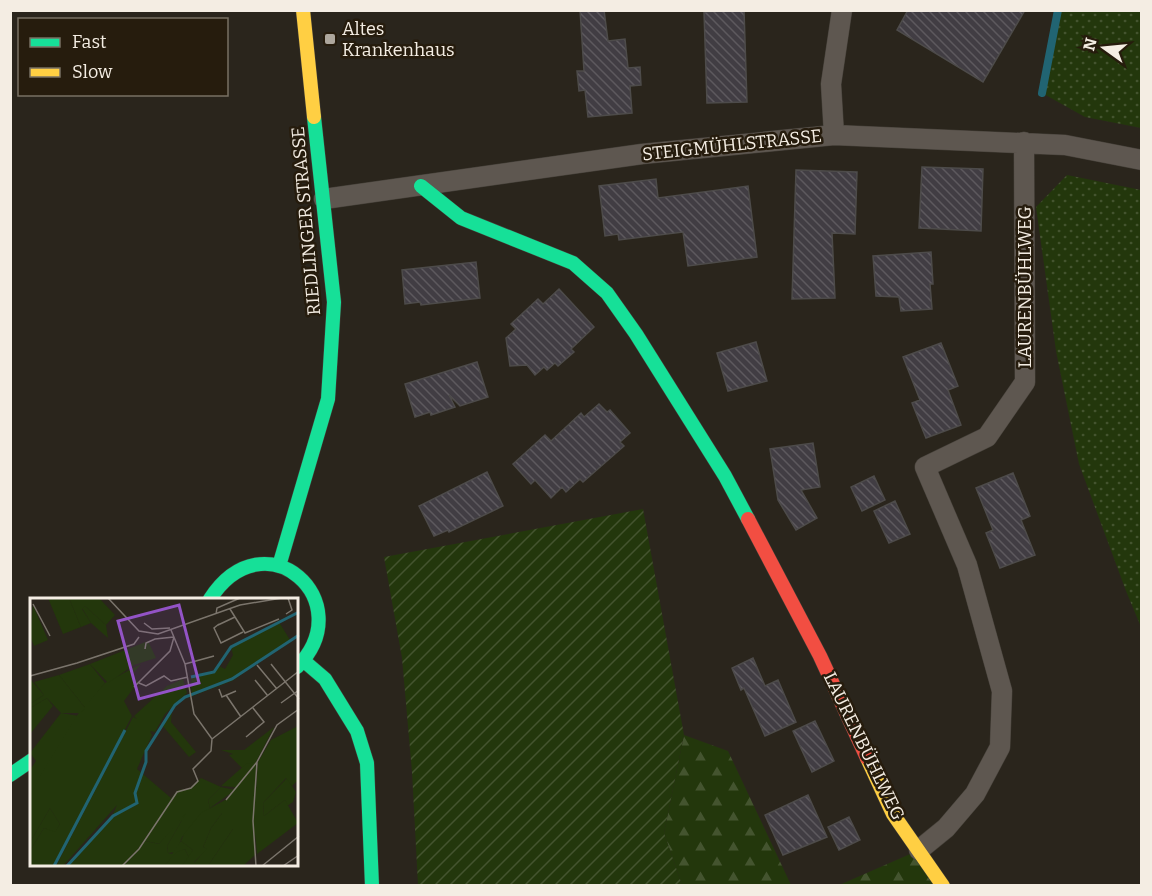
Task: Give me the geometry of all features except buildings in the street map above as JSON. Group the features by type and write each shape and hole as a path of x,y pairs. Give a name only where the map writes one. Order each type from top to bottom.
{"street":[{"name":"RIEDLINGER STRASSE","path":"279,566 328,399 334,302 303,10"},
{"path":"834,135 831,84 842,10"},
{"name":"STEIGMÜHLSTRASSE","path":"324,199 642,154 834,135 1065,144 1142,160"},
{"name":"LAURENBÜHLWEG","path":"421,186 461,218 573,263 607,292 636,334 724,476 820,656 893,814 919,850 946,828 975,794 1000,747 1002,691 967,565 925,467 987,437 1025,382 1024,142"},
{"path":"210,598 217,584 235,570 256,564 279,566 299,577 314,595 319,618 316,641 300,664 325,679 357,731 367,763 372,885"},
{"path":"10,775 30,761"},
{"path":"919,850 943,885"}],"green space":[{"path":"1058,11 1141,11 1141,128 1085,117 1042,93"},
{"path":"1067,175 1141,190 1141,627 1079,464 1056,351 1036,207"},
{"path":"643,509 684,735 664,833 682,885 418,885 412,772 402,658 384,557"},
{"path":"684,735 728,751 791,885 682,885 664,833"},
{"path":"917,851 939,886 837,886"}],"waterway":[{"path":"1042,93 1058,10"}],"traffic: fast":[{"path":"279,566 328,399 334,302 314,117"},
{"path":"421,186 461,218 573,263 607,293 636,334 725,476 748,519"},
{"path":"211,598 232,575 256,565 279,566 298,577 313,595 319,617 314,642 298,666"},
{"path":"304,661 325,679 357,731 367,763 372,886"},
{"path":"10,775 30,761"}],"traffic: slow":[{"path":"303,10 314,117"},
{"path":"867,758 893,814 943,886"}],"traffic: jam":[{"path":"748,519 820,656 867,758"}],"place":[{"name":"Altes Krankenhaus","path":"330,39"}]}
